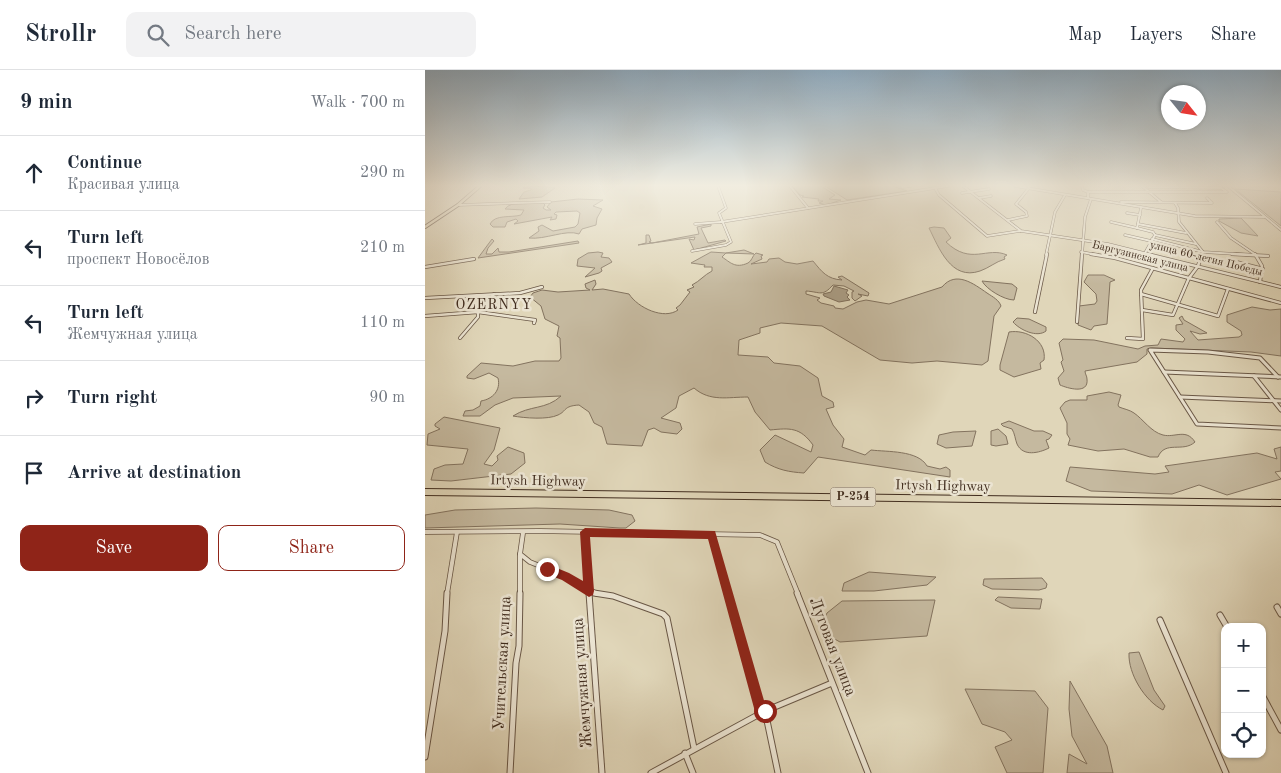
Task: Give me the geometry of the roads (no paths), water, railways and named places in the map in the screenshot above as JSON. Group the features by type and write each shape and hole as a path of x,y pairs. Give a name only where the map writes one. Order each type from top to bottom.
{"highway":[{"name":"Irtysh Highway","path":"425,492 1281,502"}],"main road":[{"path":"425,226 436,219"},
{"path":"425,226 436,219"}],"street":[{"path":"691,251 730,244 731,242 720,219"},
{"path":"695,224 741,219"},
{"name":"улица 60-летия Победы","path":"967,219 987,236 1021,231 1082,240 1145,253 1281,287"},
{"path":"1008,220 1014,219"},
{"path":"1035,312 1054,219"},
{"path":"1077,322 1085,219"},
{"path":"1137,228 1139,219"},
{"path":"1179,219 1179,222 1203,252"},
{"path":"1268,219 1281,230"},
{"path":"1008,220 1021,231"},
{"path":"1111,222 1198,245"},
{"path":"1217,222 1233,239 1246,246 1261,260 1263,269 1260,282"},
{"path":"1138,224 1188,233"},
{"path":"1125,235 1203,252 1268,256"},
{"path":"1145,253 1155,235"},
{"name":"Баргузинская улица","path":"1081,252 1153,268 1281,303"},
{"path":"1141,310 1172,316 1189,278 1198,266 1203,252"},
{"path":"425,267 474,259"},
{"path":"1235,262 1263,269"},
{"path":"1127,338 1143,339 1141,290 1153,268"},
{"path":"425,298 520,293 542,287"},
{"path":"1141,294 1220,316 1228,288"},
{"path":"460,338 478,317 478,312 493,294"},
{"path":"425,316 478,312 535,320 534,323"},
{"path":"1279,377 1260,358 1208,352 1151,350 1197,424 1281,428"},
{"path":"1164,372 1279,377"},
{"path":"1253,376 1281,410"},
{"path":"1180,397 1281,401"},
{"path":"425,532 712,534 760,708 765,711 778,773"},
{"path":"425,757 445,631 447,592 457,532"},
{"name":"Жемчужная улица","path":"585,532 602,773"},
{"name":"Учительская улица","path":"510,773 516,663 519,646 520,554 523,533"},
{"name":"Луговая улица","path":"712,534 765,536 777,542 869,773"},
{"path":"520,554 530,562 565,576 589,591 599,595 613,596 663,614 667,618 694,748"},
{"path":"1277,607 1281,614"},
{"path":"1220,615 1225,623"},
{"path":"1160,620 1226,773"},
{"path":"651,773 765,711 832,683"},
{"path":"1266,702 1281,730"},
{"path":"685,753 693,773"}],"district":[{"name":"OZERNYY","path":"494,305"}]}
